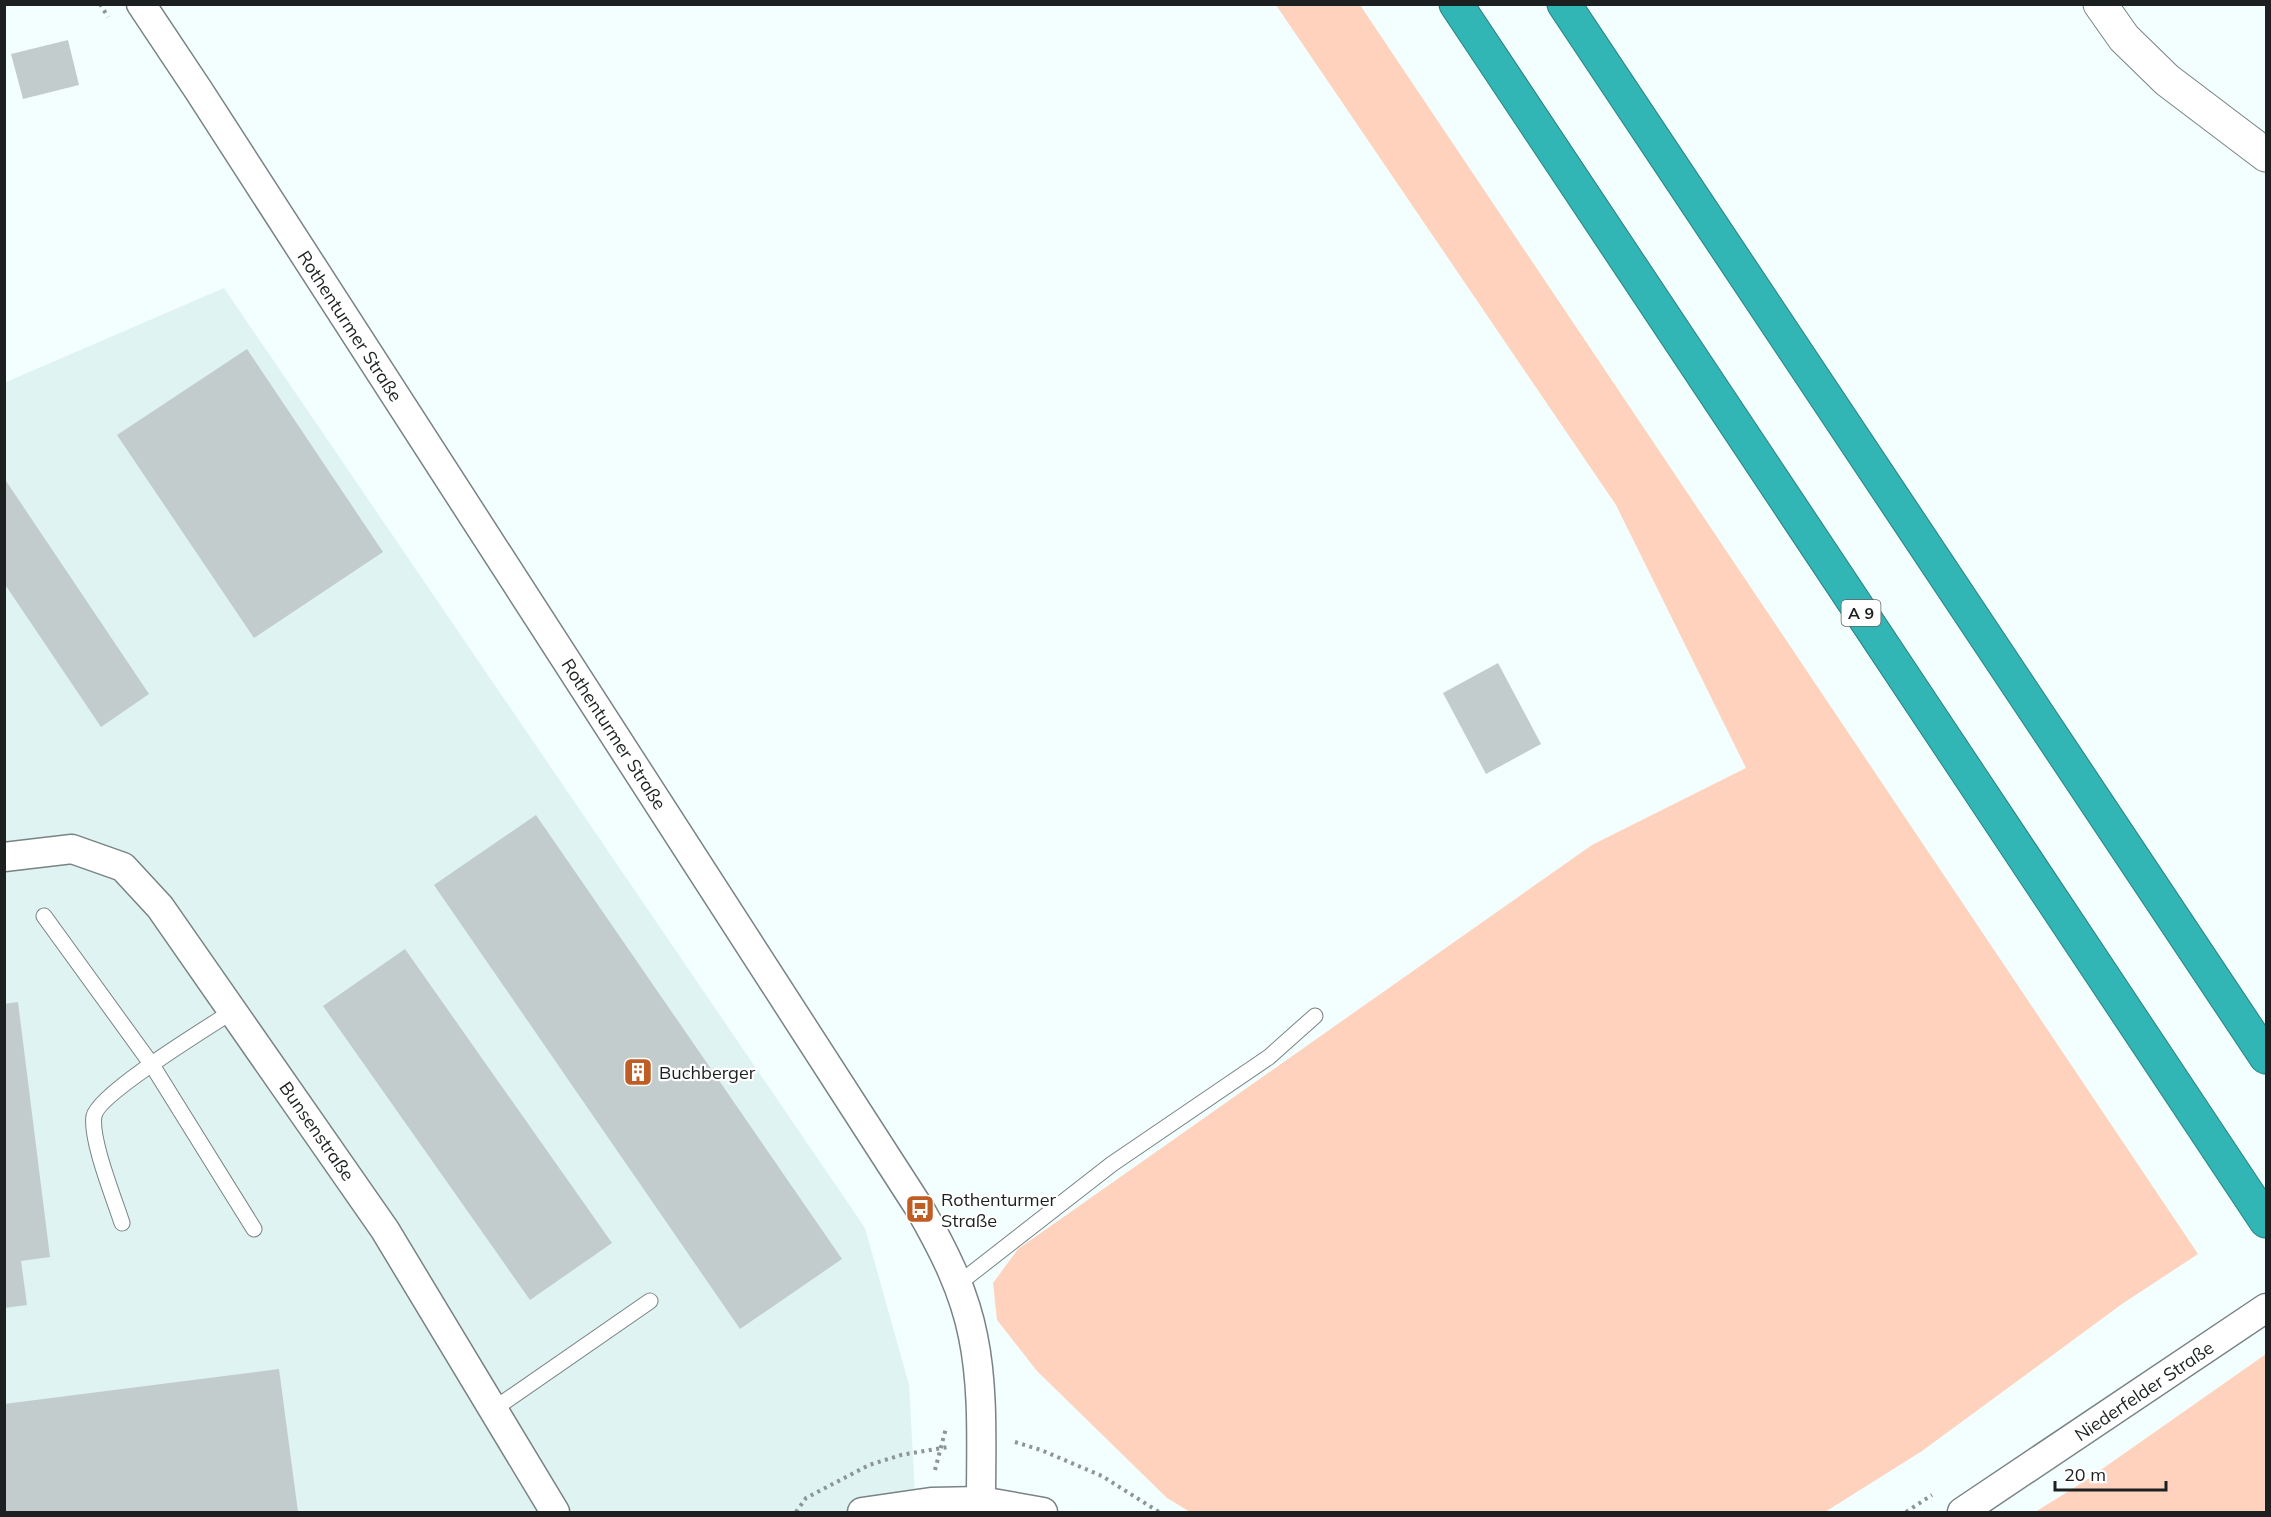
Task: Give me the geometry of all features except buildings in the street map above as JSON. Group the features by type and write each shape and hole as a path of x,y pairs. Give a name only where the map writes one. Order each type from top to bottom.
{"highway":[{"name":"A 9","path":"1456,4 2266,1221"},
{"path":"1564,4 2266,1057"}],"street":[{"name":"Rothenturmer Straße","path":"141,4 920,1209 941,1246 958,1284 973,1335 979,1388 981,1501"},
{"path":"2100,4 2124,38 2167,80 2266,155"},
{"name":"Bunsenstraße","path":"4,857 72,849 123,867 160,907 385,1230 555,1512"},
{"name":"Niederfelder Straße","path":"1962,1512 2266,1308"},
{"path":"862,1512 932,1502 981,1501 1043,1512"}],"lane":[{"path":"44,916 152,1065 254,1229"},
{"path":"122,1223 101,1155 94,1114 113,1093 233,1011"},
{"path":"958,1284 1112,1164 1269,1057 1315,1016"},
{"path":"494,1409 650,1301"}],"path":[{"path":"100,4 113,24"},
{"path":"932,1502 935,1464 947,1418"}],"shaded area":[{"path":"1276,5 1360,5 2198,1254 2122,1304 1922,1451 1825,1512 1190,1512 1167,1498 1037,1371 997,1320 993,1283 1018,1249 1592,845 1746,768 1616,505"},
{"path":"224,288 865,1228 909,1385 916,1512 5,1512 4,383"},
{"path":"2266,1354 2266,1512 2035,1512 2085,1481"}],"place":[{"name":"Buchberger","path":"638,1072"},
{"name":"Rothenturmer Straße","path":"920,1209"}]}
